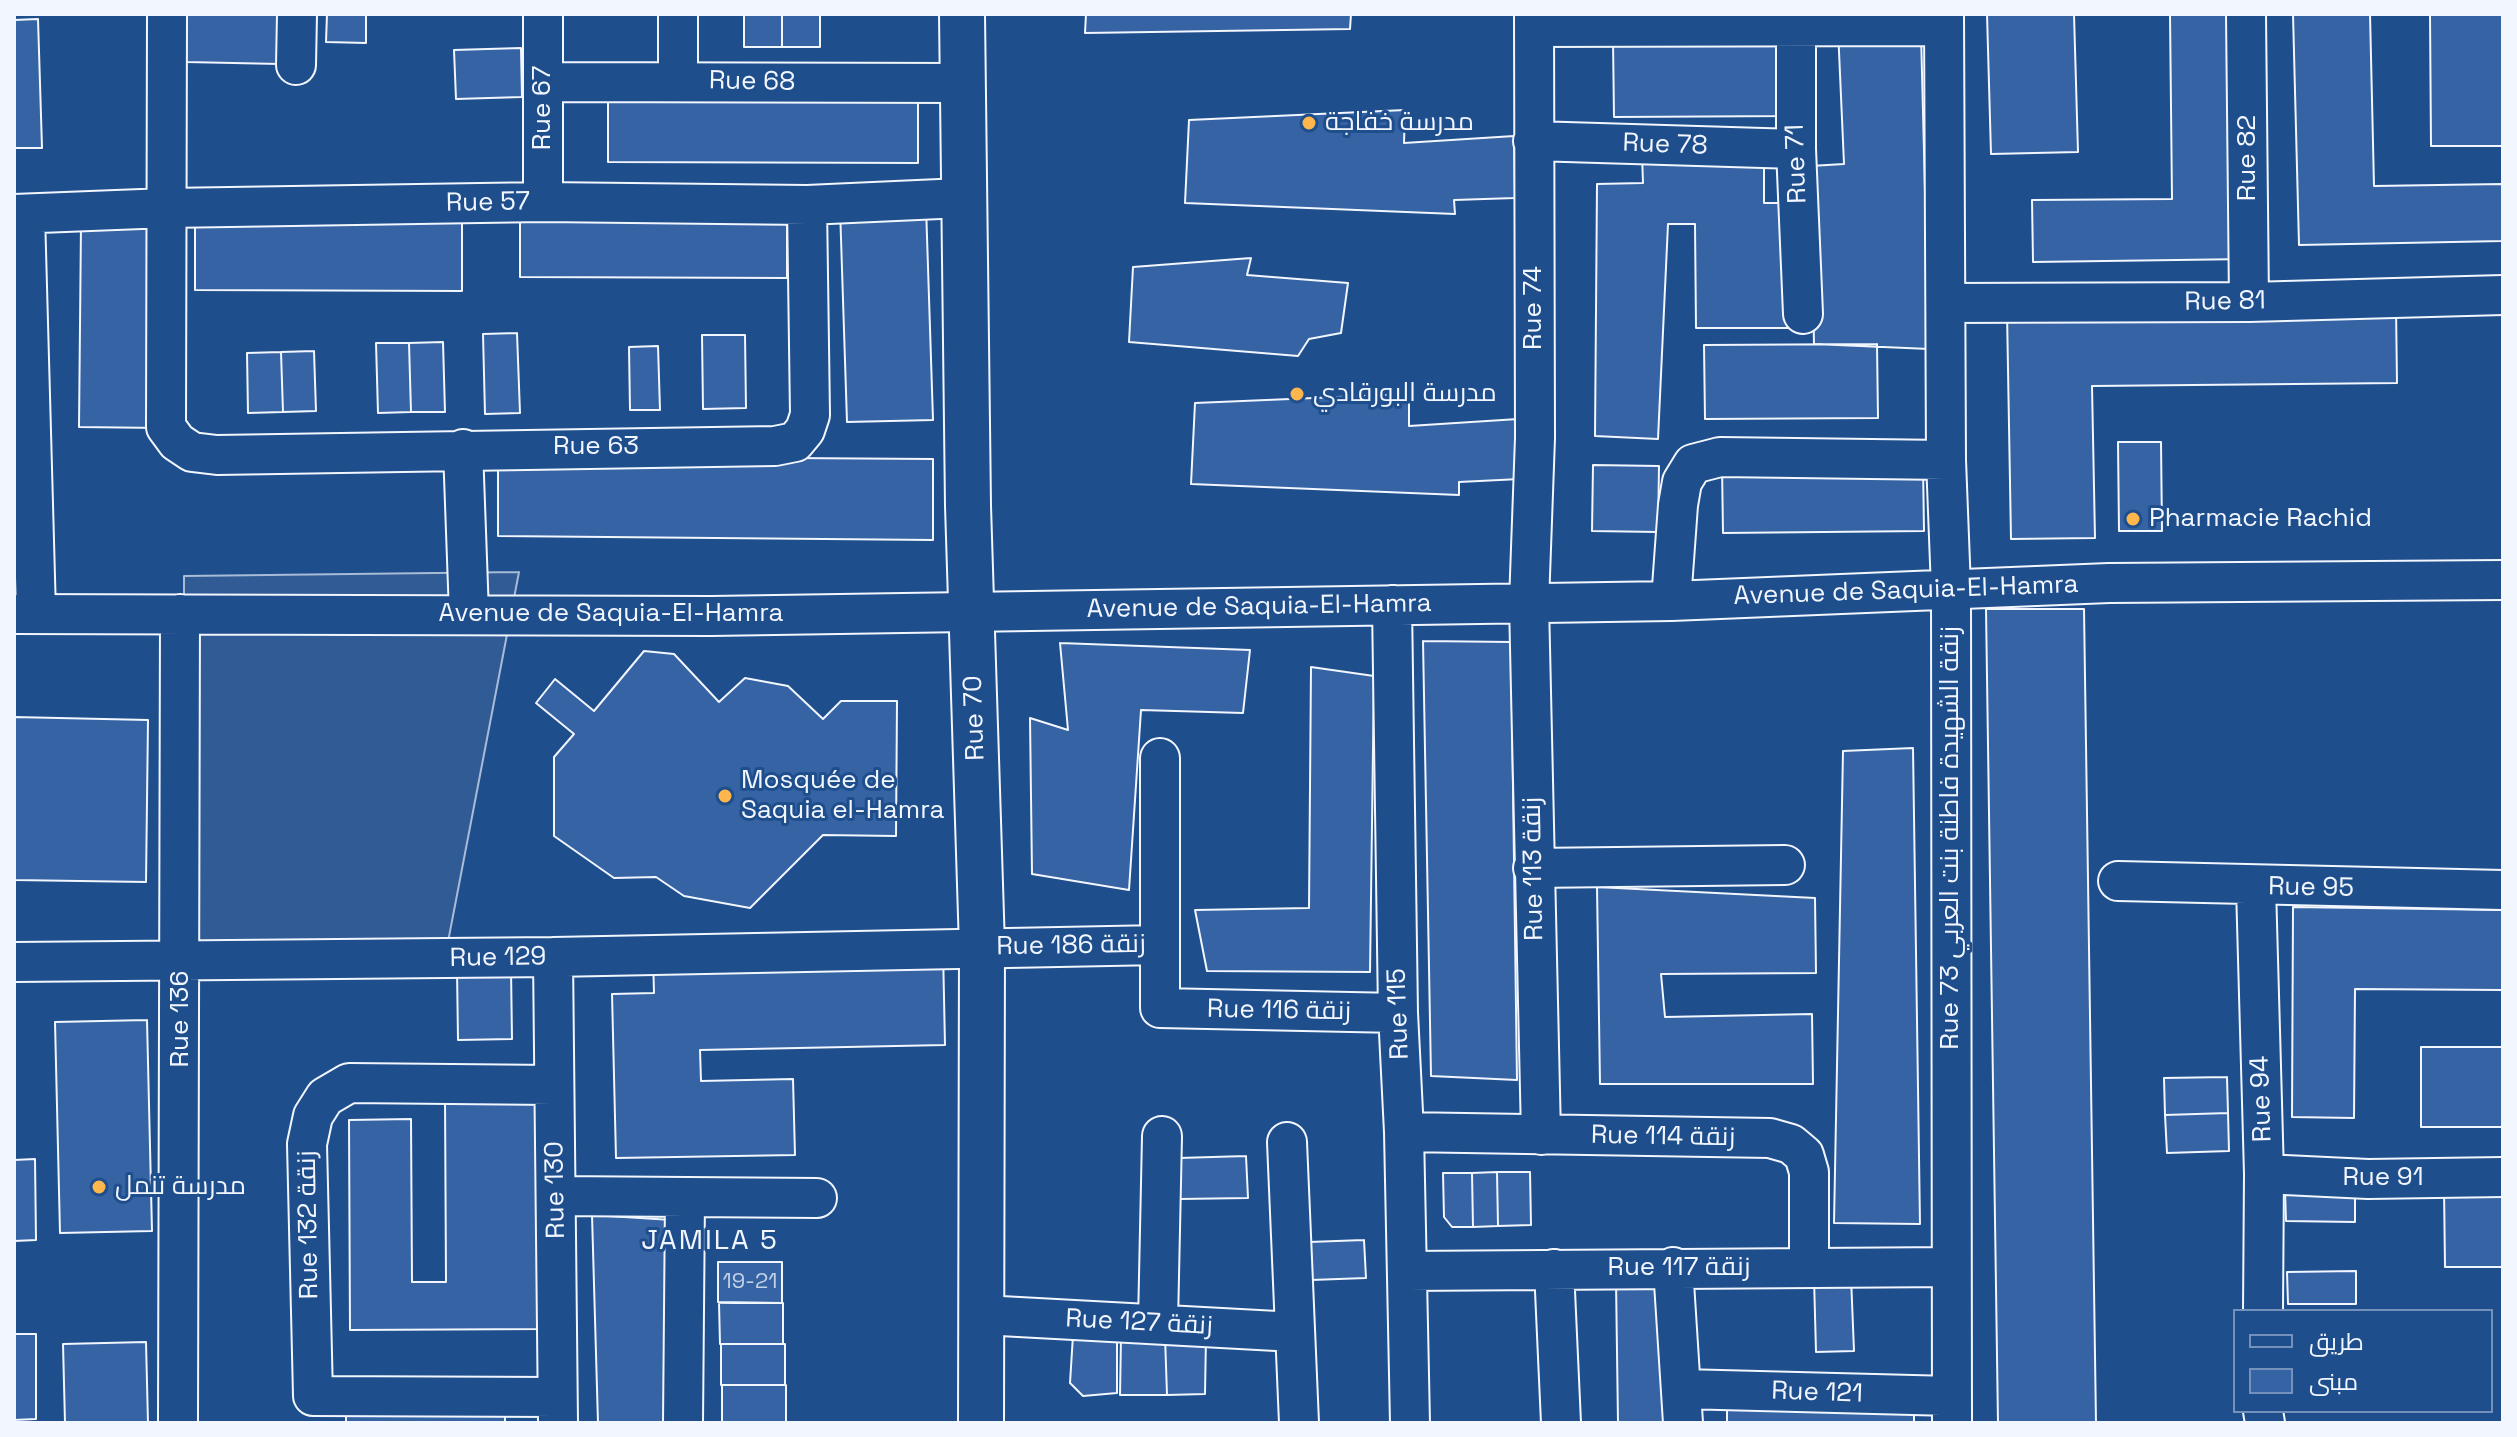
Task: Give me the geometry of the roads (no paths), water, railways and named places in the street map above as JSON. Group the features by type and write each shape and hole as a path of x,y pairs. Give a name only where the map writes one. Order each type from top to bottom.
{"street":[{"path":"167,14 167,208"},
{"path":"296,65 297,14"},
{"name":"Rue 67","path":"543,14 543,202"},
{"path":"678,14 678,81"},
{"name":"Rue 70","path":"962,14 962,198 970,611 982,947 981,1423"},
{"name":"Rue 82","path":"2246,14 2249,302"},
{"path":"1534,20 1944,20"},
{"name":"Rue 74","path":"1529,603 1535,438 1534,20"},
{"name":"Rue 71","path":"1796,20 1796,149 1803,314"},
{"name":"Rue 73 زنقة الشهيدة فاطنة بنت العربي","path":"1944,20 1946,460 1951,589 1952,1410"},
{"name":"Rue 68","path":"543,82 962,83"},
{"name":"Rue 78","path":"1533,141 1796,149"},
{"name":"Rue 57","path":"20,214 167,208 543,202 807,205 962,198"},
{"name":"Rue 63","path":"167,208 166,427 177,442 192,452 217,455 775,446 795,442 805,430 810,415 812,316 807,205"},
{"path":"20,214 25,614"},
{"name":"Rue 81","path":"1947,303 2249,302 2503,295"},
{"path":"463,449 469,614"},
{"path":"1671,601 1678,505 1682,482 1693,464 1720,457 1946,460"},
{"name":"Avenue de Saquia-El-Hamra","path":"25,614 711,616 1671,601 2109,583 2503,580"},
{"name":"Rue 113 زنقة","path":"1529,603 1541,1135"},
{"name":"Rue 115","path":"1392,605 1398,1013 1404,1132 1410,1423"},
{"name":"Rue 136","path":"178,1423 180,614"},
{"path":"1160,758 1160,945"},
{"path":"1533,868 1785,865"},
{"name":"Rue 95","path":"2118,881 2256,887 2503,890"},
{"name":"Rue 94","path":"2256,887 2264,1174 2263,1309"},
{"name":"Rue 116 زنقة","path":"1160,945 1160,1008 1398,1013"},
{"name":"Rue 186 زنقة","path":"982,947 1160,945"},
{"name":"Rue 129","path":"14,962 553,957 982,947"},
{"name":"Rue 130","path":"553,957 558,1410"},
{"name":"Rue 132 زنقة","path":"553,1085 349,1083 325,1097 313,1116 307,1144 313,1410 558,1410"},
{"name":"Rue 114 زنقة","path":"1404,1132 1770,1138 1791,1144 1804,1155 1809,1172 1809,1267"},
{"path":"1158,1323 1162,1136"},
{"path":"1287,1142 1299,1423"},
{"name":"Rue 91","path":"2264,1174 2368,1179 2503,1177"},
{"path":"557,1196 817,1198"},
{"path":"683,1423 685,1198"},
{"path":"1673,1267 1682,1406"},
{"name":"Rue 117 زنقة","path":"1407,1271 1950,1267"},
{"path":"1554,1269 1561,1423"},
{"name":"Rue 127 زنقة","path":"982,1315 1295,1332"},
{"name":"Rue 121","path":"1682,1406 1952,1410"}],"place":[{"name":"مدرسة خفاجة","path":"1309,123"},
{"name":"مدرسة البورقادي","path":"1297,394"},
{"name":"Pharmacie Rachid","path":"2133,519"},
{"name":"Mosquée de Saquia el-Hamra","path":"725,796"},
{"name":"مدرسة تنمل","path":"99,1187"}],"district":[{"name":"JAMILA 5","path":"710,1241"}]}
